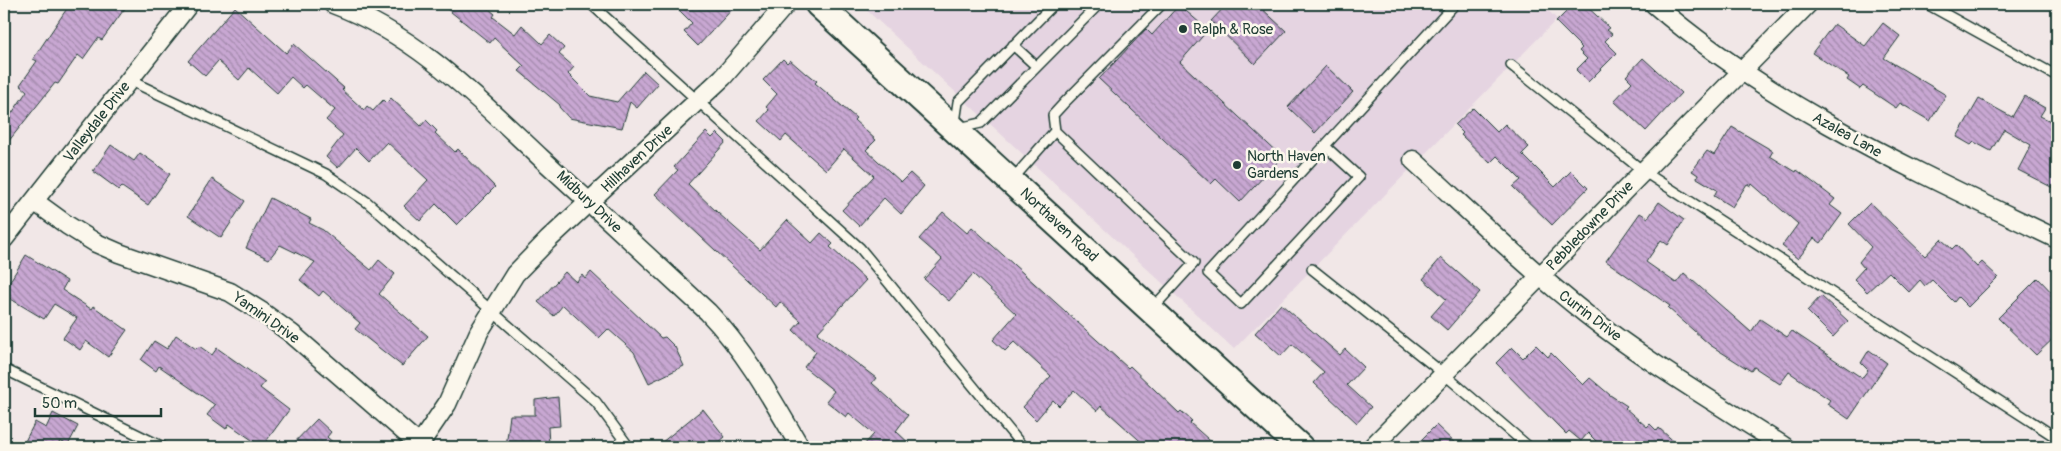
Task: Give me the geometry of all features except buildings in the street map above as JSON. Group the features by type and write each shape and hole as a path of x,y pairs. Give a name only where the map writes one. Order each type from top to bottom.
{"street":[{"name":"Valleydale Drive","path":"4,239 189,4"},
{"name":"Midbury Drive","path":"333,4 362,15 389,30 446,70 708,312 729,334 755,370 800,447"},
{"name":"Hillhaven Drive","path":"420,446 448,404 479,332 515,274 548,240 724,77 786,4"},
{"name":"Northaven Road","path":"818,4 1300,447"},
{"name":"Azalea Lane","path":"1654,4 1741,71 1796,107 1877,152 2057,239"},
{"name":"Pebbledowne Drive","path":"1372,447 1808,4"},
{"name":"Currin Drive","path":"1414,160 1540,277 1588,316 1640,353 1785,447"},
{"name":"Yamini Drive","path":"34,201 67,225 120,254 230,292 262,312 292,334 420,446"}],"lane":[{"path":"591,4 860,248 1023,447"},
{"path":"1054,4 958,102 954,129 981,123 1100,4"},
{"path":"1162,4 1054,115 1055,131 1194,263 1208,273 1241,304 1359,178 1325,146"},
{"path":"1208,273 1455,4"},
{"path":"1927,4 2057,76"},
{"path":"1014,45 1036,66"},
{"path":"1511,65 1643,171 2057,438"},
{"path":"129,80 326,174 367,202 491,313 596,402 629,447"},
{"path":"1011,181 1055,131"},
{"path":"1151,310 1194,263"},
{"path":"1312,269 1444,374 1529,447"},
{"path":"4,369 162,447"}],"shaded area":[{"path":"860,4 1541,4 1557,19 1234,349"}],"place":[{"name":"Ralph & Rose","path":"1183,29"},
{"name":"North Haven Gardens","path":"1237,165"}]}
